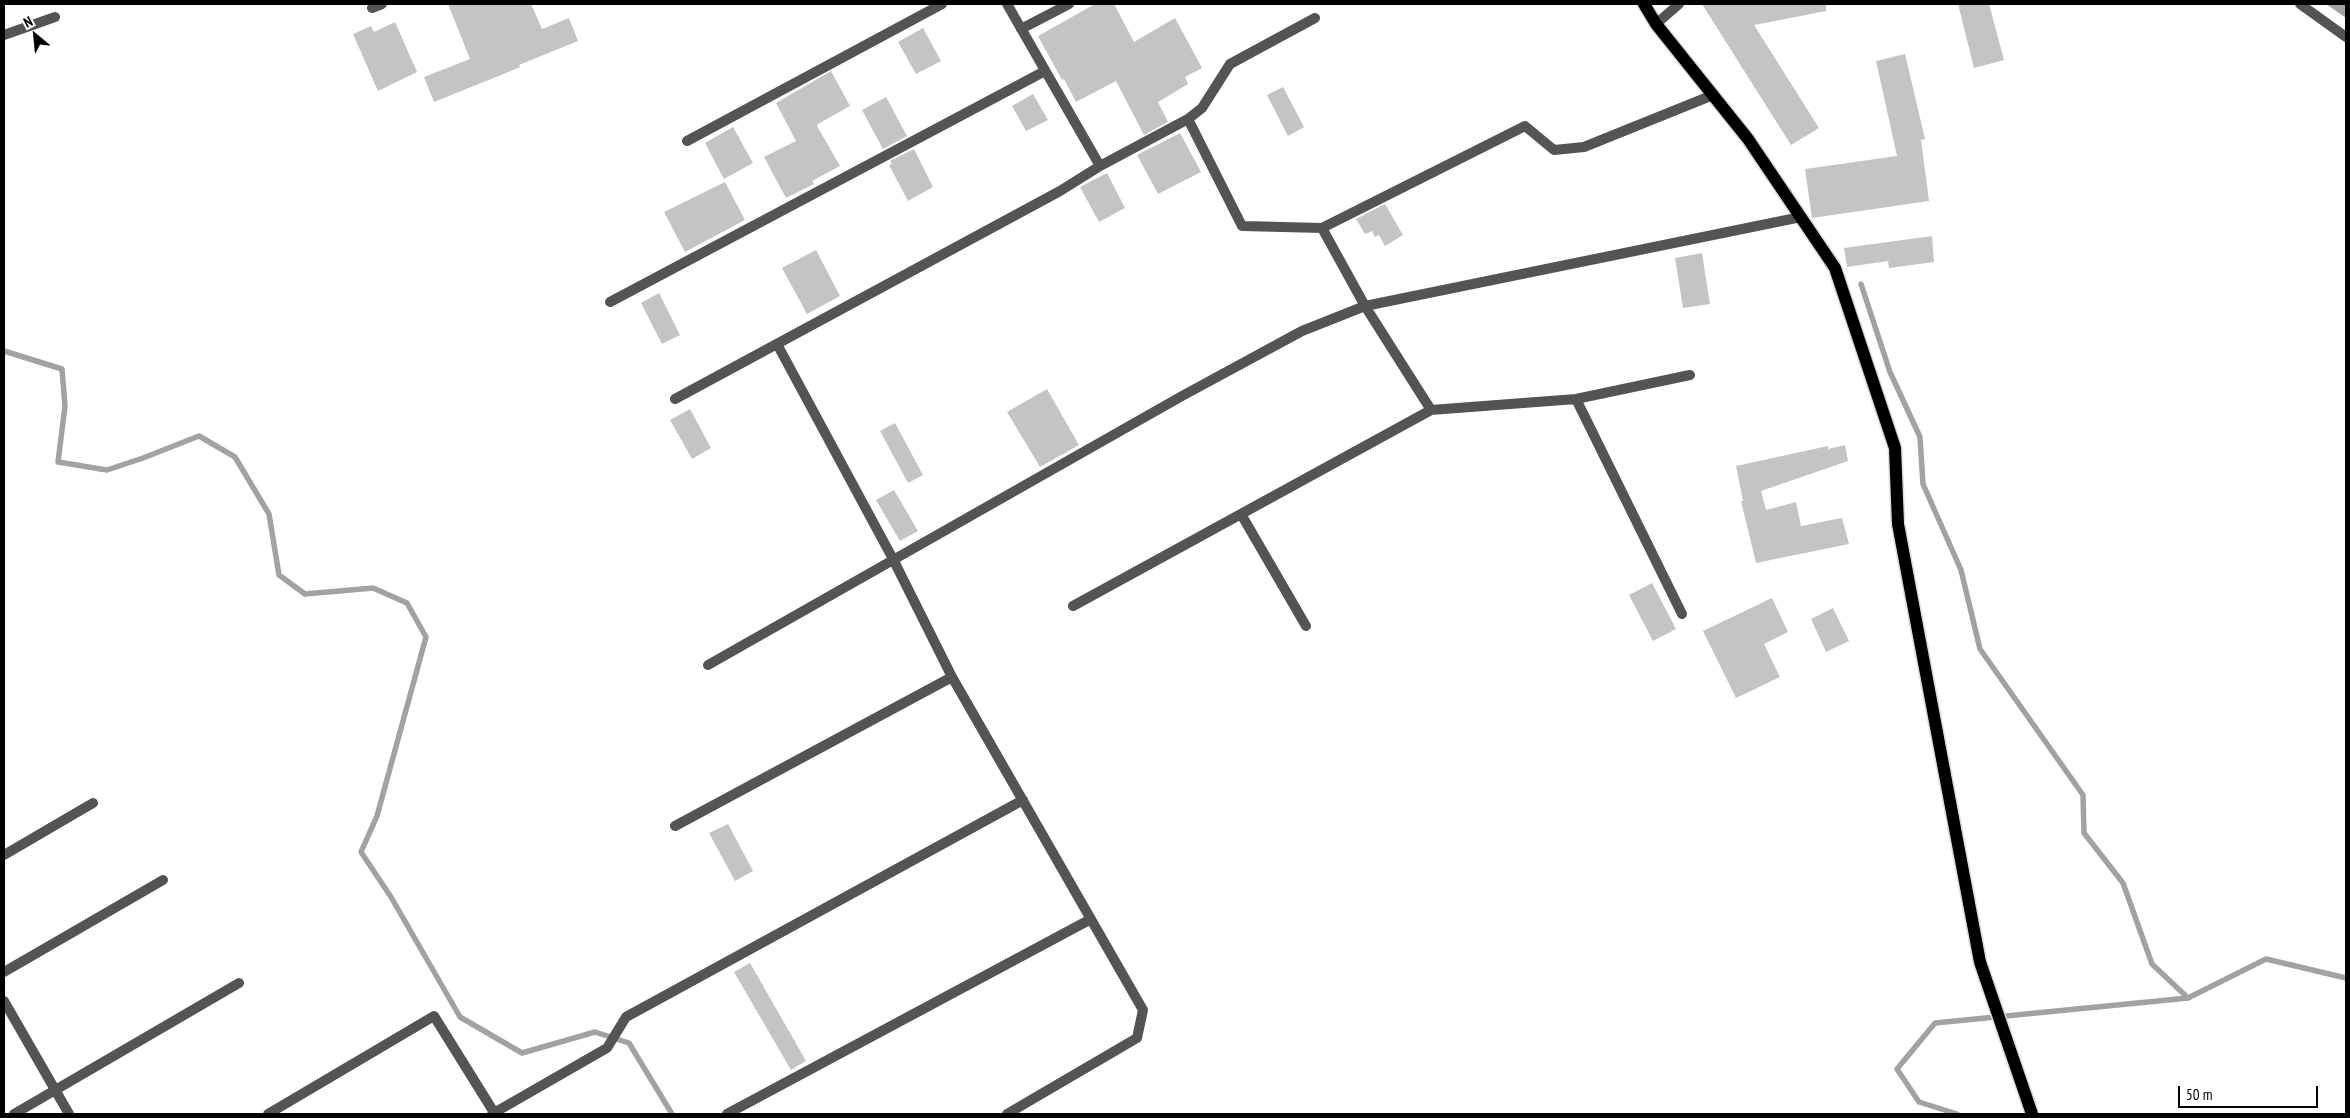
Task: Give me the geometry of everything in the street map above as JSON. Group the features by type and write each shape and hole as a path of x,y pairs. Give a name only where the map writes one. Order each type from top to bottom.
{"main road":[{"path":"1644,4 1656,24 1748,139 1835,268 1895,448 1898,524 1980,962 2032,1114"}],"street":[{"path":"687,141 942,4"},
{"path":"1006,4 1100,166"},
{"path":"1021,29 1069,4"},
{"path":"1656,24 1680,4"},
{"path":"2300,4 2346,37"},
{"path":"4,35 55,16"},
{"path":"675,399 1060,191 1100,166 1188,119 1202,108 1230,64 1315,18"},
{"path":"610,302 1045,71"},
{"path":"1188,119 1242,226 1322,228 1525,126 1554,150 1584,146 1662,118 1714,95"},
{"path":"708,665 1182,396 1302,331 1365,306 1801,217"},
{"path":"1322,228 1365,306 1431,410"},
{"path":"776,344 893,559 952,677 1143,1010 1137,1038 1007,1114"},
{"path":"1073,606 1431,410 1576,399 1690,375"},
{"path":"1576,399 1682,614"},
{"path":"1241,514 1306,626"},
{"path":"675,826 952,677"},
{"path":"268,1114 434,1016 494,1114 607,1048 626,1016 1023,800"},
{"path":"4,855 93,803"},
{"path":"4,972 163,880"},
{"path":"727,1114 1091,918"},
{"path":"14,1114 239,983"},
{"path":"4,1001 69,1114"},
{"path":"1025,1114 1028,1103"}],"shaded area":[{"path":"2326,4 2346,4 2346,18"}],"building":[{"path":"448,4 531,4 542,29 569,18 578,41 434,102 424,77 470,59"},
{"path":"1095,4 1114,4 1134,42 1175,18 1202,68 1185,77 1188,84 1158,102 1168,122 1144,135 1116,81 1076,102 1038,36"},
{"path":"1702,4 1826,4 1826,11 1754,25 1819,128 1791,145"},
{"path":"1958,4 1989,4 2004,60 1974,68"},
{"path":"395,22 417,72 378,91 353,34 371,26 374,32"},
{"path":"923,28 941,61 916,74 898,42"},
{"path":"1905,54 1925,139 1921,140 1929,201 1812,218 1805,169 1897,156 1876,61"},
{"path":"831,71 850,106 817,126 840,166 812,181 814,184 786,198 764,157 796,141 776,103"},
{"path":"1283,87 1304,127 1288,136 1267,95"},
{"path":"1033,94 1048,120 1026,131 1012,106"},
{"path":"886,97 907,136 883,149 862,110"},
{"path":"733,127 753,163 724,179 705,143"},
{"path":"1180,133 1201,172 1158,194 1137,155"},
{"path":"914,149 933,187 908,201 889,165 892,164 890,161"},
{"path":"1107,173 1125,208 1099,222 1080,187"},
{"path":"725,182 745,220 685,252 664,212"},
{"path":"1385,204 1403,235 1385,246 1379,235 1375,237 1372,231 1365,234 1356,219"},
{"path":"1932,236 1934,262 1889,268 1888,261 1847,267 1844,248"},
{"path":"816,250 840,296 807,314 782,268"},
{"path":"1702,253 1710,304 1683,308 1675,258"},
{"path":"659,293 680,335 662,344 641,303"},
{"path":"1047,389 1079,445 1040,467 1007,412"},
{"path":"690,409 711,448 692,459 670,420"},
{"path":"895,423 923,475 908,483 880,431"},
{"path":"1845,445 1848,461 1761,491 1766,510 1796,502 1801,526 1842,518 1849,544 1756,563 1741,501 1743,501 1736,466 1828,446 1828,449"},
{"path":"894,490 918,531 900,541 876,500"},
{"path":"1652,583 1676,629 1653,641 1629,595"},
{"path":"1772,598 1788,632 1764,644 1780,677 1736,698 1703,631"},
{"path":"1833,608 1849,641 1826,652 1811,619"},
{"path":"728,824 753,871 735,881 709,833"},
{"path":"750,963 806,1061 791,1070 734,972"}],"waterway":[{"path":"1861,284 1890,372 1920,437 1923,484 1961,570 1980,649 2083,795 2084,833 2123,883 2152,964 2188,998"},
{"path":"4,351 62,369 65,406 58,462 107,470 199,436 235,457 269,514 279,575 305,594 373,588 407,603 426,637 377,816 361,852 391,897 460,1017 522,1053 595,1032 629,1043 672,1114"},
{"path":"1957,1114 1919,1102 1897,1069 1935,1023 2188,998 2266,959 2346,978"}]}
